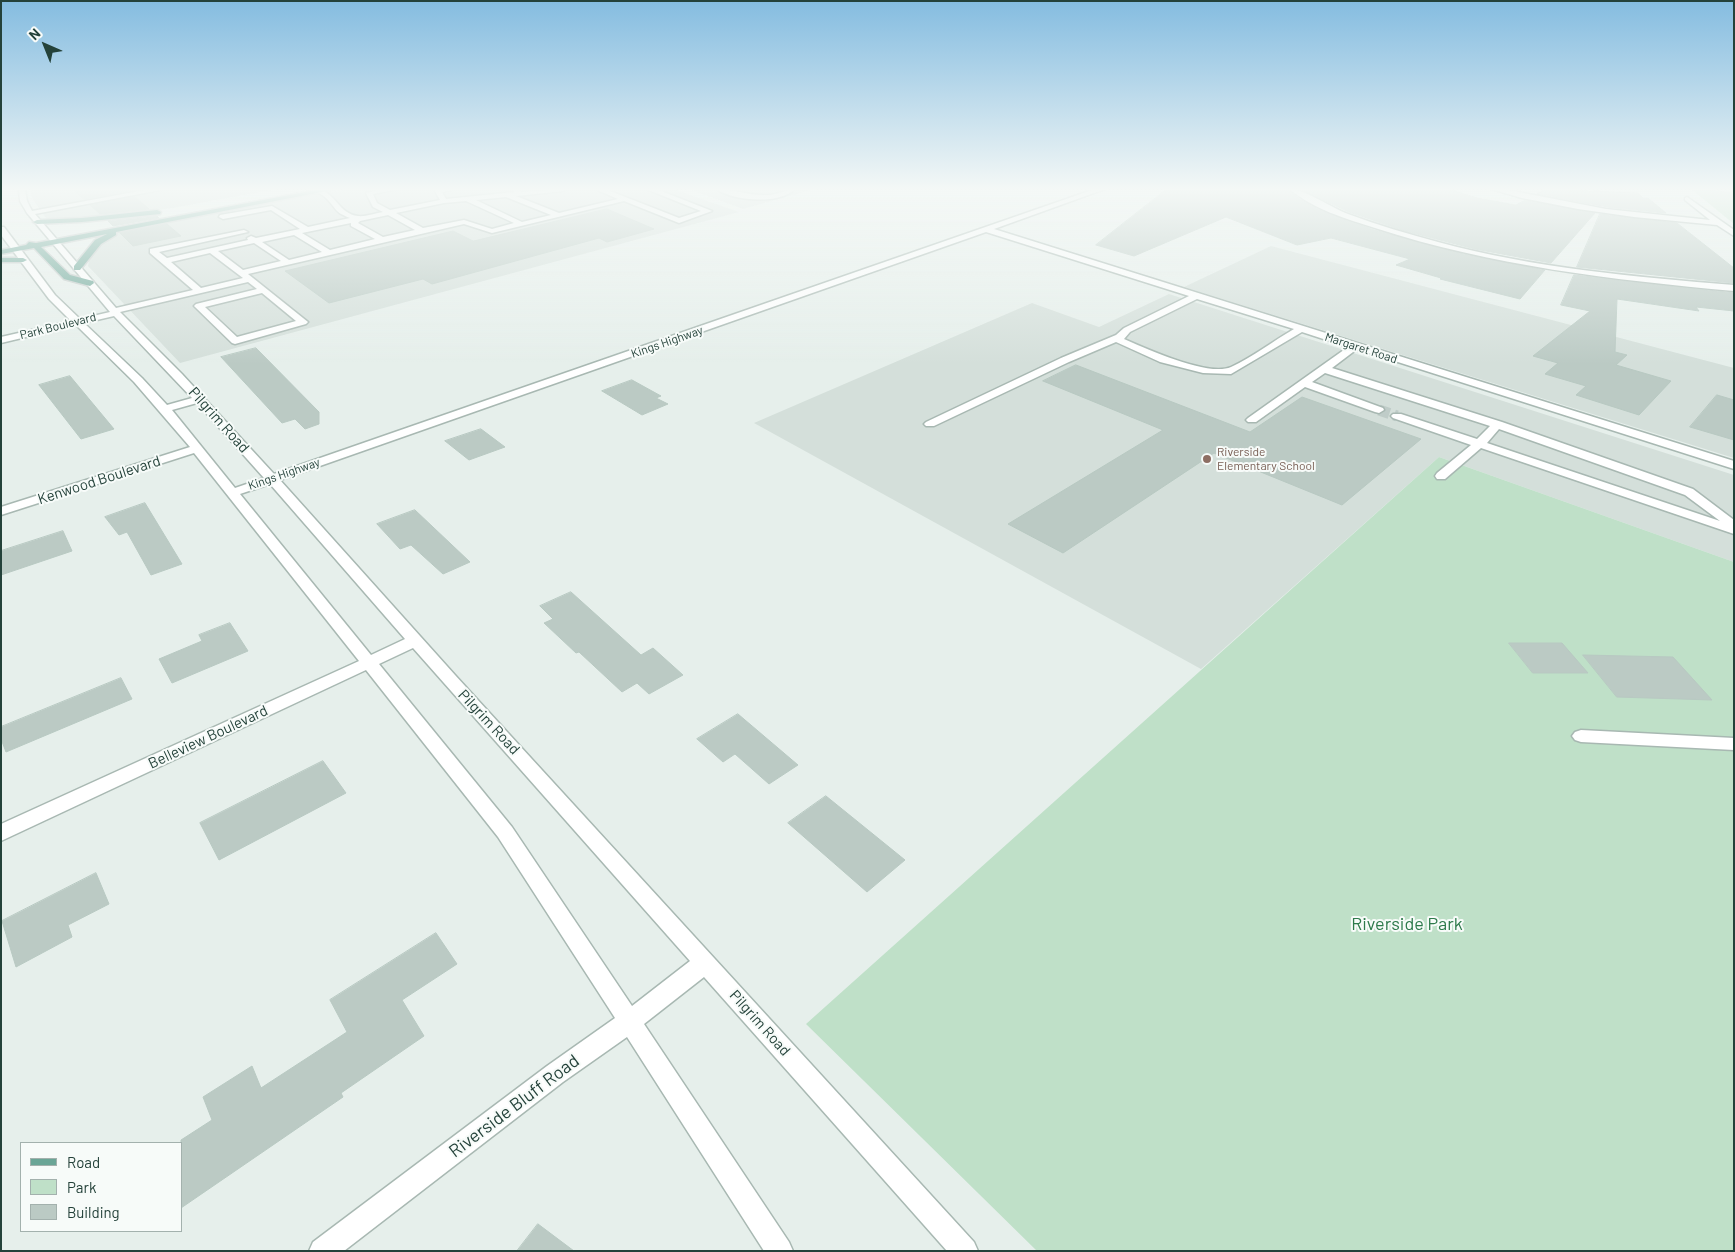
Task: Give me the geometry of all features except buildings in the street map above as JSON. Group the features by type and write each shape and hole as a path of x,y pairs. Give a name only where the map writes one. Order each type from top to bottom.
{"main road":[{"path":"38,247 68,277 90,283"},
{"path":"77,268 94,247"},
{"path":"1,260 22,260"}],"street":[{"path":"11,247 52,298 138,380 164,409 344,630 368,663 415,717 446,759 506,832 780,1251"},
{"name":"Pilgrim Road","path":"62,247 114,312 199,399 272,479 415,641 965,1251"},
{"path":"174,247 153,252 199,291"},
{"path":"165,261 216,247"},
{"path":"266,247 287,262"},
{"path":"323,247 328,252"},
{"name":"Park Boulevard","path":"1,340 199,291 287,262 349,247"},
{"name":"Kings Highway","path":"232,493 938,247"},
{"name":"Margaret Road","path":"1043,247 1734,466"},
{"path":"1454,247 1588,274 1734,288"},
{"path":"211,250 264,290 303,322 235,340 199,306 264,290"},
{"path":"930,424 1064,360 1119,337 1127,330 1196,296"},
{"path":"1119,337 1120,341 1164,360 1203,370 1230,371 1301,329"},
{"path":"1252,420 1355,346"},
{"path":"1324,368 1498,424 1689,492 1734,526"},
{"path":"1304,383 1378,410"},
{"path":"164,409 199,399"},
{"path":"1397,416 1734,530"},
{"path":"1441,476 1479,444 1498,424"},
{"name":"Kenwood Boulevard","path":"1,511 196,449"},
{"name":"Belleview Boulevard","path":"1,833 415,641"},
{"path":"1582,736 1734,744"},
{"name":"Riverside Bluff Road","path":"322,1251 706,962"}],"shaded area":[{"path":"92,247 608,247 180,363 88,266"},
{"path":"1268,247 1276,247 1734,368 1734,458 1184,287"},
{"path":"1169,294 1734,475 1734,562 1439,457 1201,669 754,423 1032,303 1099,327"}],"green space":[{"name":"Riverside Park","path":"1439,457 1734,562 1734,1251 1037,1251 806,1024"}],"tunnel":[{"path":"1379,410 1397,416"}],"place":[{"name":"Riverside Elementary School","path":"1207,459"}]}
